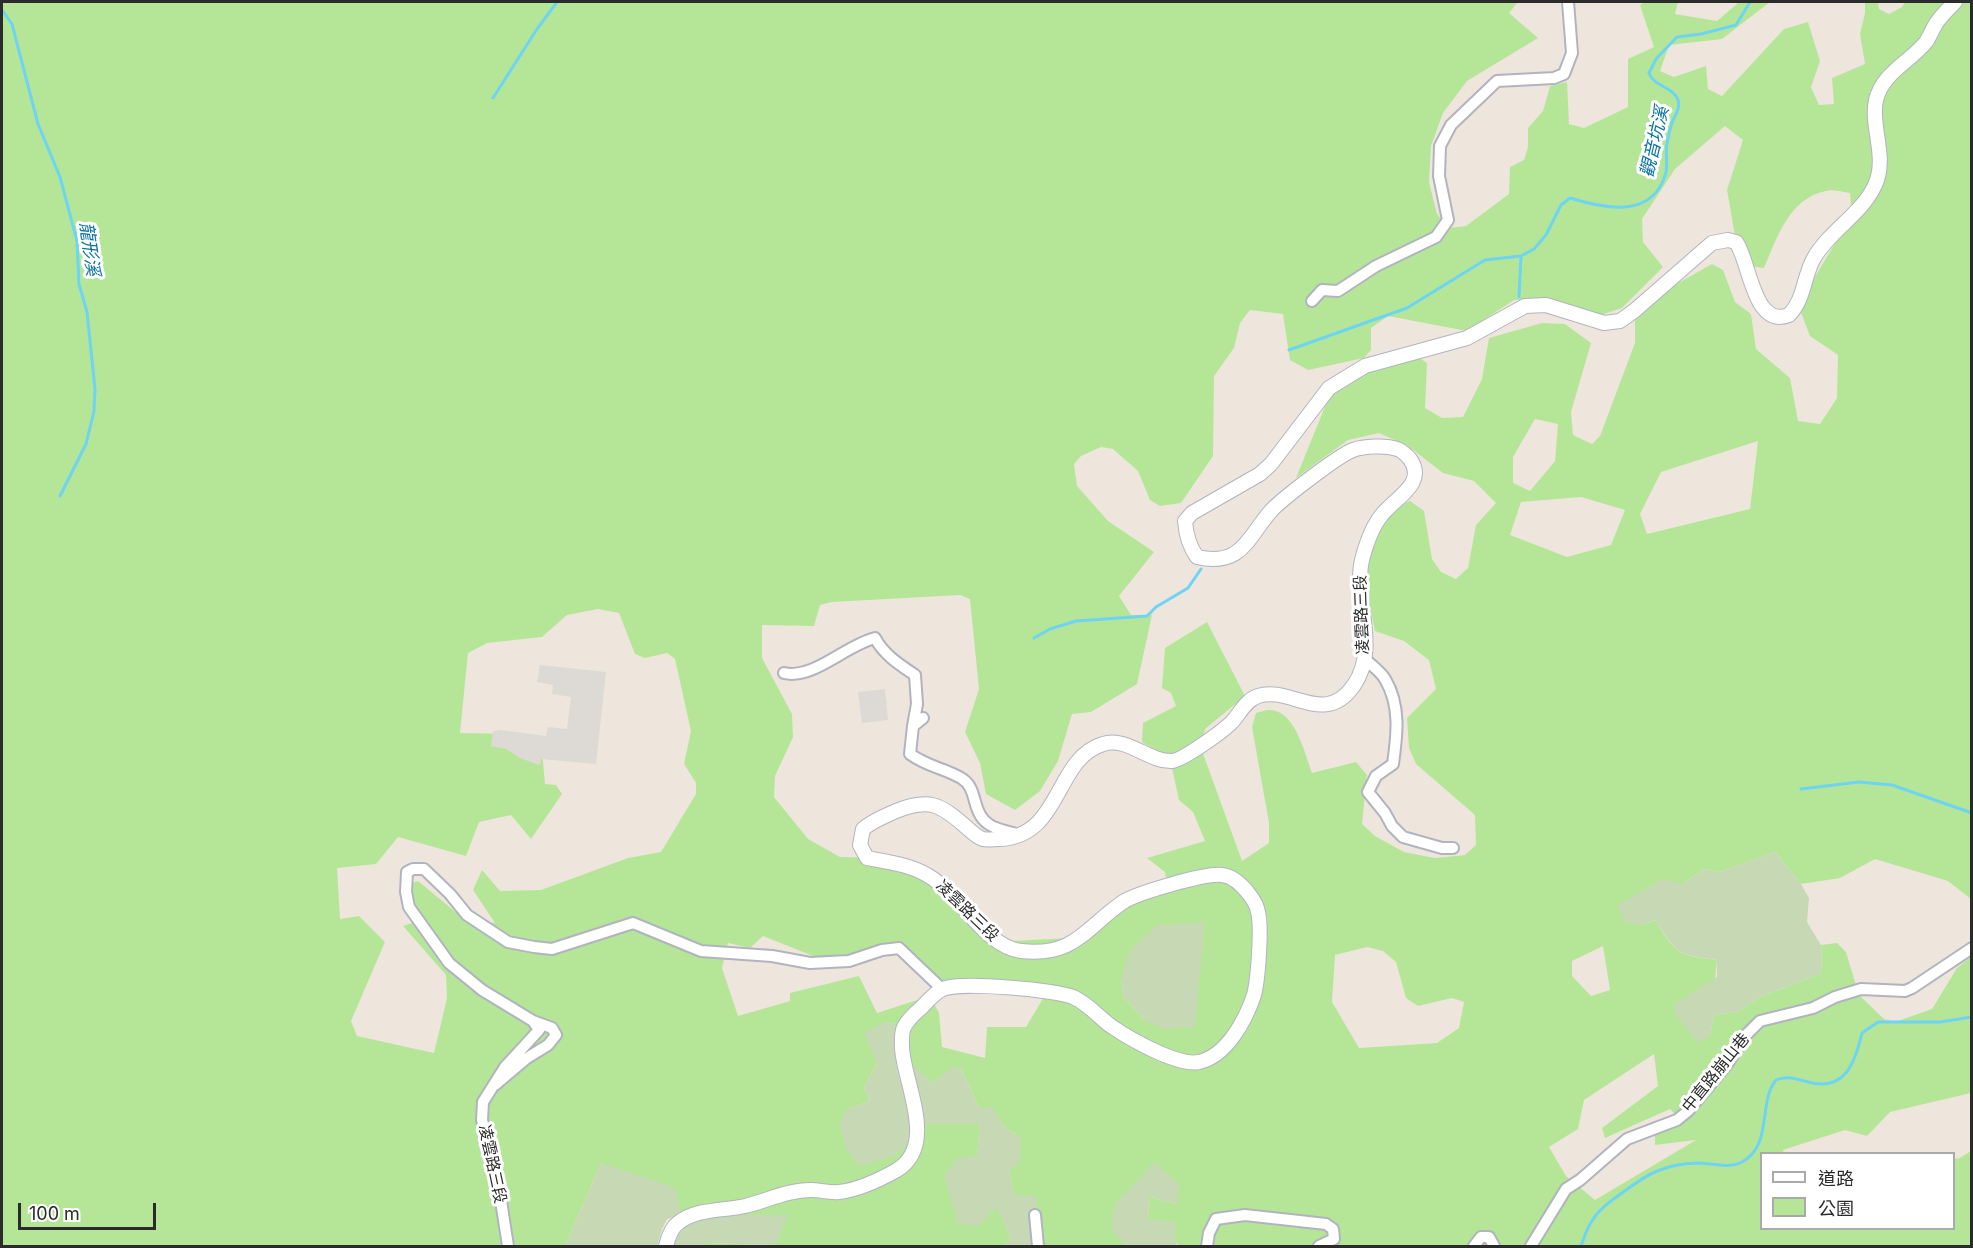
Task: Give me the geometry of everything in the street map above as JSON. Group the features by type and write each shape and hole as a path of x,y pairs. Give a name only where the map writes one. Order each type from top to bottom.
{"street":[{"path":"1312,301 1322,291 1338,291 1376,266 1436,237 1448,220 1441,193 1439,166 1440,146 1451,125 1497,81 1554,78 1564,74 1572,53 1568,2"},
{"name":"凌雲路三段","path":"495,1085 527,1058 548,1045 556,1035 552,1028 533,1021 482,990 449,963 409,907 406,892 407,872 413,869 424,869 450,894 466,915 508,942 552,949 633,923 701,951 772,956 810,963 849,961 882,950 899,948 942,989 964,985 1054,993 1074,998 1121,1033 1151,1048 1183,1061 1197,1062 1210,1058 1228,1043 1249,1009 1256,988 1258,913 1253,899 1243,886 1230,877 1220,874 1208,876 1140,893 1122,903 1081,938 1062,947 1037,952 1016,951 998,942 948,889 929,875 903,864 867,858 860,840 861,833 867,825 886,815 909,806 932,804 946,809 980,838 1002,839 1020,835 1038,825 1080,758 1106,743 1121,743 1158,758 1172,761 1182,757 1230,724 1251,698 1264,694 1324,705 1341,699 1354,685 1365,659 1365,630 1359,569 1377,521 1383,512 1408,491 1414,477 1413,464 1407,455 1397,449 1376,447 1355,449 1341,457 1271,511 1246,546 1235,555 1206,559 1197,557 1189,546 1185,521 1192,513 1260,474 1271,464 1329,388 1365,366 1467,338 1526,306 1546,305 1604,323 1620,321 1712,243 1728,240 1736,242 1741,248 1756,300 1763,309 1775,316 1789,315 1796,308 1803,294 1813,260 1824,243 1864,204 1876,184 1881,164 1876,100 1884,81 1926,42 1939,20 1955,2"},
{"path":"784,673 793,675 824,665 836,655 875,638 895,662 915,675 917,704 910,754 924,764 962,778 969,784 977,810 984,821 998,829 1020,835"},
{"path":"1365,659 1385,678 1395,704 1398,726 1394,764 1376,776 1368,792 1392,826 1403,837 1442,848 1452,848"},
{"path":"913,726 923,718"},
{"name":"中直路崩山巷","path":"1531,1246 1566,1189 1627,1140 1677,1120 1688,1111 1728,1063 1744,1037 1760,1021 1813,1008 1835,997 1862,989 1905,991 1971,948"},
{"path":"666,1246 668,1236 678,1223 700,1213 746,1206 791,1192 811,1190 837,1192 851,1189 899,1169 911,1155 918,1137 916,1114 903,1056 903,1028 913,1015 942,989"},
{"name":"凌雲路三段","path":"508,1246 500,1188 482,1120 483,1102 505,1067 539,1030 533,1021"},
{"path":"1035,1215 1038,1246"},
{"path":"1207,1246 1209,1233 1216,1219 1245,1215 1326,1224 1333,1229 1334,1239 1319,1246"},
{"path":"1474,1246 1481,1238 1489,1238 1494,1246"}],"green space":[{"path":"2,2 1518,2 1509,13 1538,38 1467,81 1443,113 1431,146 1429,182 1437,214 1449,228 1466,226 1509,194 1510,167 1524,160 1528,147 1528,128 1543,111 1550,86 1567,82 1569,124 1584,128 1628,107 1628,59 1654,47 1640,5 1644,2 1678,2 1675,14 1717,21 1739,2 1770,2 1722,39 1669,45 1660,71 1674,77 1706,66 1708,89 1722,96 1784,29 1808,22 1820,61 1811,87 1819,105 1834,104 1832,78 1865,64 1860,34 1865,2 1878,2 1879,9 1889,14 1902,7 1905,2 1971,2 1971,899 1948,881 1875,859 1840,878 1801,884 1775,852 1720,872 1704,869 1683,884 1641,925 1655,920 1668,940 1679,951 1717,960 1710,1035 1714,1015 1737,1012 1760,997 1822,973 1821,945 1837,943 1846,952 1859,995 1884,1019 1895,1022 1932,1009 1957,968 1971,957 1971,1093 1890,1112 1867,1136 1845,1130 1783,1150 1784,1152 1760,1152 1760,1230 1955,1230 1955,1158 1958,1159 1971,1151 1971,1246 1180,1246 1148,1219 1150,1197 1177,1204 1155,1162 1122,1242 1131,1246 1035,1246 1014,1194 1009,1171 1020,1137 1004,1127 993,1109 979,1108 961,1069 952,1068 933,1083 911,1065 980,1124 977,1156 1011,1238 1004,1246 705,1246 705,1243 776,1245 681,1215 601,1163 565,1246 2,1246","holes":["1725,126 1743,140 1727,190 1740,265 1764,268 1786,221 1803,202 1813,195 1829,190 1850,193 1852,215 1798,305 1810,336 1838,355 1837,398 1820,424 1798,421 1790,378 1756,349 1751,314 1735,302 1723,270 1712,264 1673,286 1635,319 1635,343 1600,436 1592,444 1573,435 1571,412 1591,343 1565,324 1542,323 1489,338 1482,379 1463,417 1442,418 1425,408 1427,363 1418,357 1335,382 1296,478 1348,440 1379,433 1408,446 1443,473 1474,481 1496,503 1476,525 1468,568 1456,579 1441,572 1432,559 1424,511 1410,501 1396,506 1376,529 1363,573 1375,631 1404,641 1429,660 1436,689 1407,718 1409,748 1416,764 1475,815 1476,845 1465,855 1435,858 1404,852 1375,836 1362,824 1367,775 1356,762 1312,773 1298,734 1286,717 1270,710 1256,713 1252,727 1269,823 1269,843 1242,861 1201,748 1205,729 1245,696 1207,622 1165,648 1162,688 1171,693 1176,706 1143,723 1142,742 1170,759 1179,800 1193,812 1205,841 1147,858 1165,872 1167,883 1070,938 1012,941 1001,939 911,866 888,858 840,857 808,839 774,797 775,776 793,737 792,714 762,658 762,625 814,626 820,605 832,602 960,595 970,599 979,689 965,732 980,763 986,794 1015,810 1040,791 1058,761 1072,714 1091,712 1137,684 1152,615 1131,615 1119,596 1154,552 1108,521 1077,486 1074,464 1081,456 1101,447 1113,449 1138,471 1150,500 1160,506 1181,503 1213,456 1214,376 1234,348 1240,323 1250,310 1283,314 1290,360 1308,370 1364,358 1371,350 1371,328 1388,316 1467,331 1514,300 1548,299 1601,315 1622,308 1663,267 1643,242 1642,219 1675,169","1535,419 1558,424 1555,461 1530,491 1513,483 1513,457","1758,441 1750,509 1647,534 1640,514 1661,472","1581,497 1625,510 1611,545 1567,557 1510,535 1521,502","598,609 619,613 635,654 645,658 667,653 675,659 691,731 684,764 696,783 696,794 661,852 628,858 541,890 500,891 482,870 473,890 495,923 463,918 418,881 401,887 425,919 403,926 446,975 447,998 434,1053 357,1036 351,1021 385,942 359,916 340,919 337,868 376,864 398,837 466,856 479,822 511,815 531,839 562,794 556,785 545,784 542,751 515,734 460,733 468,653 487,643 542,637 567,615","763,936 818,958 901,950 952,989 1045,995 1026,1027 987,1027 985,1058 942,1047 939,1013 930,996 877,1013 859,976 790,993 790,1001 738,1016 722,968 728,943 750,948","1603,946 1610,990 1591,996 1572,976 1572,961","1367,947 1383,951 1396,962 1406,998 1418,1006 1452,998 1464,1002 1459,1028 1437,1043 1359,1048 1332,1002 1335,955","1121,981 1146,1021 1124,998","886,1022 895,1024 897,1062 911,1125 847,1109 870,1101 864,1088 877,1063","1654,1054 1658,1086 1602,1128 1605,1138 1670,1109 1676,1115 1655,1127 1655,1145 1696,1140 1595,1200 1566,1176 1549,1147 1578,1129 1584,1100"]},
{"path":"1775,852 1801,884 1809,898 1807,922 1821,945 1822,973 1760,997 1737,1012 1714,1015 1710,1035 1698,1043 1676,1016 1674,1004 1717,977 1717,960 1679,951 1655,920 1641,925 1625,923 1618,905 1663,879 1683,884 1704,869 1720,872"},
{"path":"1205,922 1195,1027 1165,1029 1146,1021 1124,998 1121,981 1130,950 1157,925"},
{"path":"886,1022 895,1024 894,1047 897,1069 911,1125 907,1147 891,1157 859,1166 846,1149 839,1123 847,1109 870,1101 864,1088 877,1063 864,1032"},
{"path":"911,1063 933,1083 952,1067 961,1069 979,1108 993,1108 1004,1127 1020,1137 1020,1163 1009,1171 1014,1194 1038,1197 1034,1217 1035,1246 1004,1246 1011,1238 997,1207 978,1227 958,1223 944,1176 957,1159 977,1156 980,1124 923,1124"},
{"path":"1155,1162 1179,1184 1177,1204 1150,1197 1148,1219 1175,1222 1176,1244 1180,1246 1131,1246 1122,1242 1111,1228 1115,1204"},
{"path":"601,1163 676,1188 681,1215 667,1219 657,1246 565,1246"},
{"path":"698,1215 788,1215 776,1245 706,1243 705,1246 666,1246"}],"shaded area":[{"path":"540,665 606,672 596,764 541,759 540,765 520,758 506,749 491,746 493,731 546,736 548,727 567,729 571,697 552,694 553,685 537,682"},
{"path":"885,689 888,720 862,723 858,692"}],"waterway":[{"path":"493,98 557,2"},
{"name":"觀音坑溪","path":"1289,350 1407,308 1485,260 1521,256 1534,249 1546,235 1561,205 1570,198 1598,205 1627,207 1640,204 1651,197 1660,187 1666,172 1666,147 1679,104 1676,96 1655,81 1649,73 1656,59 1677,37 1701,34 1736,25 1750,2"},
{"name":"龍形溪","path":"2,10 12,24 38,124 60,177 77,241 79,284 87,312 95,389 94,411 86,444 60,496"},
{"path":"1519,297 1521,256"},
{"path":"1034,638 1050,629 1076,621 1147,616 1156,607 1188,588 1201,569"},
{"path":"1801,789 1859,782 1892,785 1972,813"},
{"path":"1581,1246 1598,1213 1648,1175 1675,1165 1737,1164 1752,1155 1762,1135 1767,1099 1776,1080 1788,1078 1821,1084 1840,1079 1852,1064 1862,1033 1878,1022 1940,1022 1972,1017"}]}
